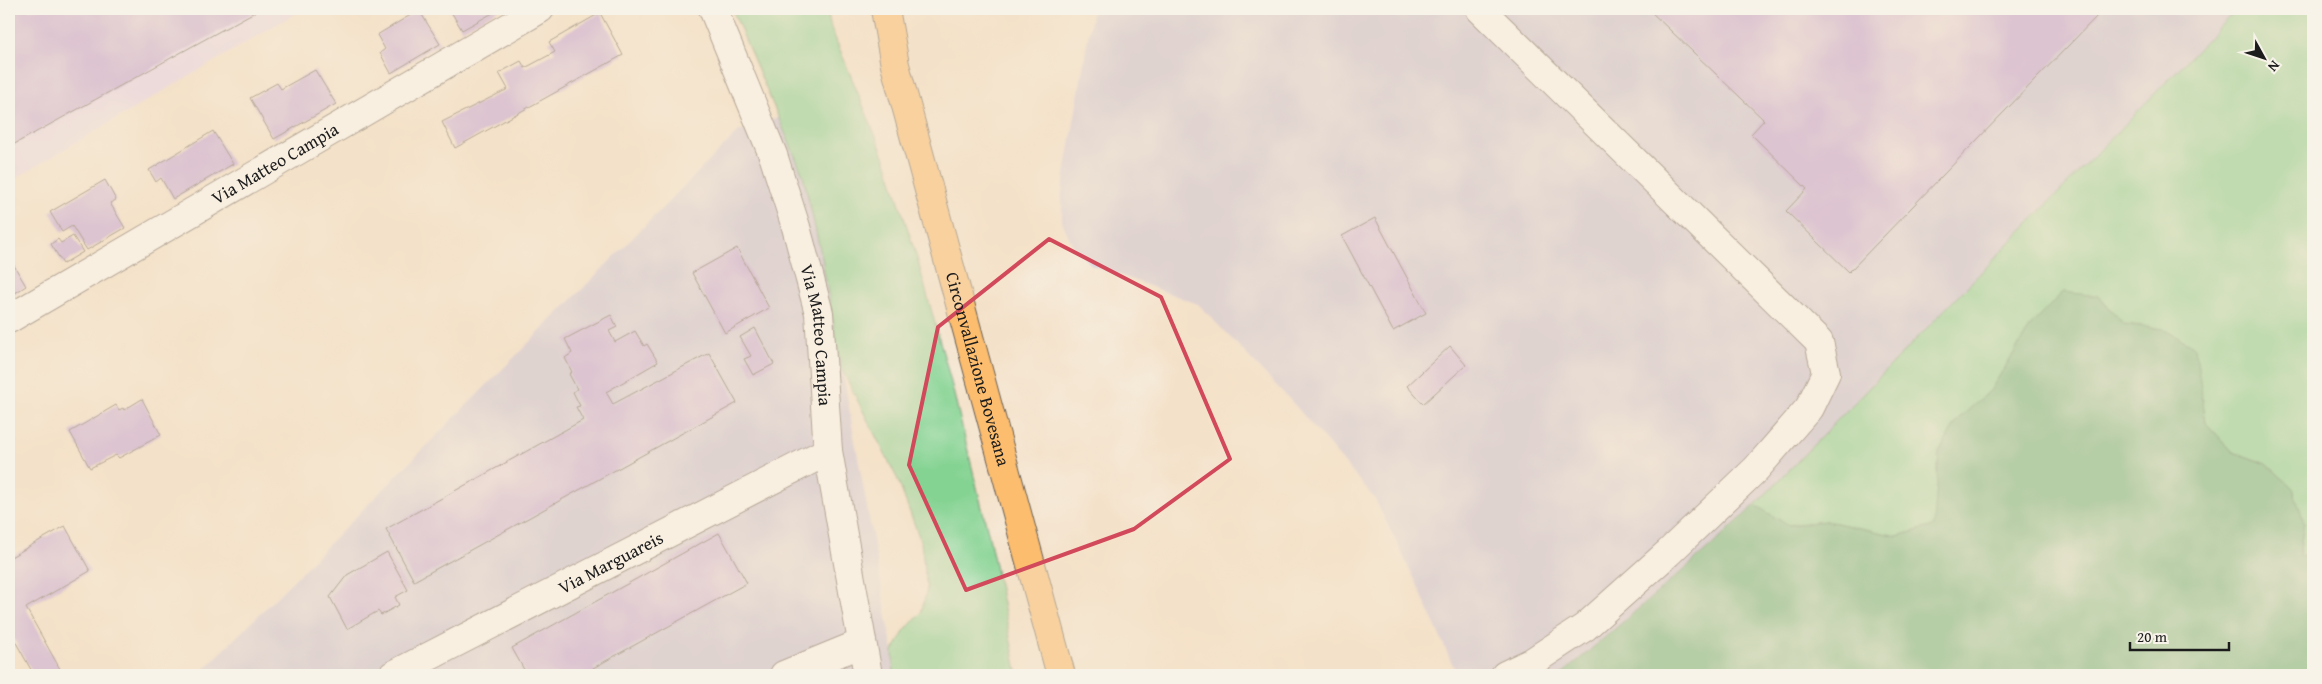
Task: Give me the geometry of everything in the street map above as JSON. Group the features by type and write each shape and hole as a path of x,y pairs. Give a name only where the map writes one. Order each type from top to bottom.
{"main road":[{"name":"Circonvallazione Bovesana","path":"874,9 894,65 1061,675"},
{"name":"Circonvallazione Bovesana","path":"885,9 894,65"}],"street":[{"name":"Via Matteo Campia","path":"9,319 540,9"},
{"path":"1480,9 1819,342 1826,373 1809,408 1756,469 1668,553 1584,627 1532,662 1505,675"},
{"name":"Via Matteo Campia","path":"714,11 773,155 796,227 818,313 828,451 868,675"},
{"name":"Via Marguareis","path":"393,675 828,451"},
{"path":"784,675 862,643"}],"highlighted area":[{"path":"1049,239 1161,297 1230,459 1134,529 966,590 909,465 938,327"}],"shaded area":[{"path":"9,9 303,9 9,182"},
{"path":"1093,9 2237,9 1755,505 1709,548 1561,675 1457,675 1415,580 1375,499 1292,402 1198,304 1092,265 1073,246 1062,221 1062,192"},
{"path":"779,117 803,175 822,258 893,651 894,675 199,675 738,132"}],"green space":[{"path":"732,9 827,9 831,28 886,161 917,258 950,378 988,532 1018,675 894,675 893,651 905,630 921,613 927,589 921,542 897,478 841,368 822,258 803,175"},
{"path":"2237,9 2313,9 2313,553 2299,556 2304,522 2267,464 2233,452 2206,423 2194,347 2163,329 2124,324 2098,296 2032,324 1990,391 1958,419 1939,453 1935,526 1897,536 1827,521 1788,525 1755,505"},
{"path":"2063,292 2098,296 2124,324 2163,329 2195,347 2206,423 2233,452 2267,464 2293,488 2304,522 2299,556 2313,553 2313,675 1561,675 1709,548 1755,505 1788,525 1827,521 1897,536 1934,526 1939,453 1958,419 1990,391 2032,324"}],"building":[{"path":"9,9 260,9 9,147"},
{"path":"500,9 462,30 450,10"},
{"path":"1648,9 2094,9 2099,14 1849,272 1786,211 1807,189 1751,134 1764,120"},
{"path":"419,10 440,44 391,73 380,53 385,49 377,35"},
{"path":"600,13 623,55 455,148 442,122 508,89 499,73 521,61 525,68 555,52 549,42"},
{"path":"315,70 336,104 274,139 250,98 277,83 281,89"},
{"path":"213,131 233,164 173,199 161,178 156,182 149,170"},
{"path":"105,180 116,200 110,203 125,228 87,250 72,226 62,232 50,212"},
{"path":"1375,218 1426,313 1393,331 1342,236"},
{"path":"73,236 83,252 63,264 51,244 58,239 61,243"},
{"path":"737,248 769,308 725,333 692,273"},
{"path":"9,257 26,286 9,297"},
{"path":"611,315 617,327 609,331 615,342 635,331 644,346 647,344 658,362 606,392 613,404 709,353 737,403 414,581 386,529 583,420 576,407 580,406 573,392 577,389 569,374 572,372 565,358 572,353 565,339"},
{"path":"755,328 774,364 753,375 744,359 751,356 740,337"},
{"path":"1450,346 1466,365 1423,404 1407,386"},
{"path":"142,399 161,435 119,458 116,455 90,468 70,432 116,405 119,410 123,408 124,410"},
{"path":"65,526 90,571 26,608 60,669 49,675 34,675 9,630 9,558"},
{"path":"719,533 747,583 593,668 597,675 527,675 512,648"},
{"path":"387,552 408,590 395,597 399,605 381,615 378,611 347,629 330,597 347,575"}]}
